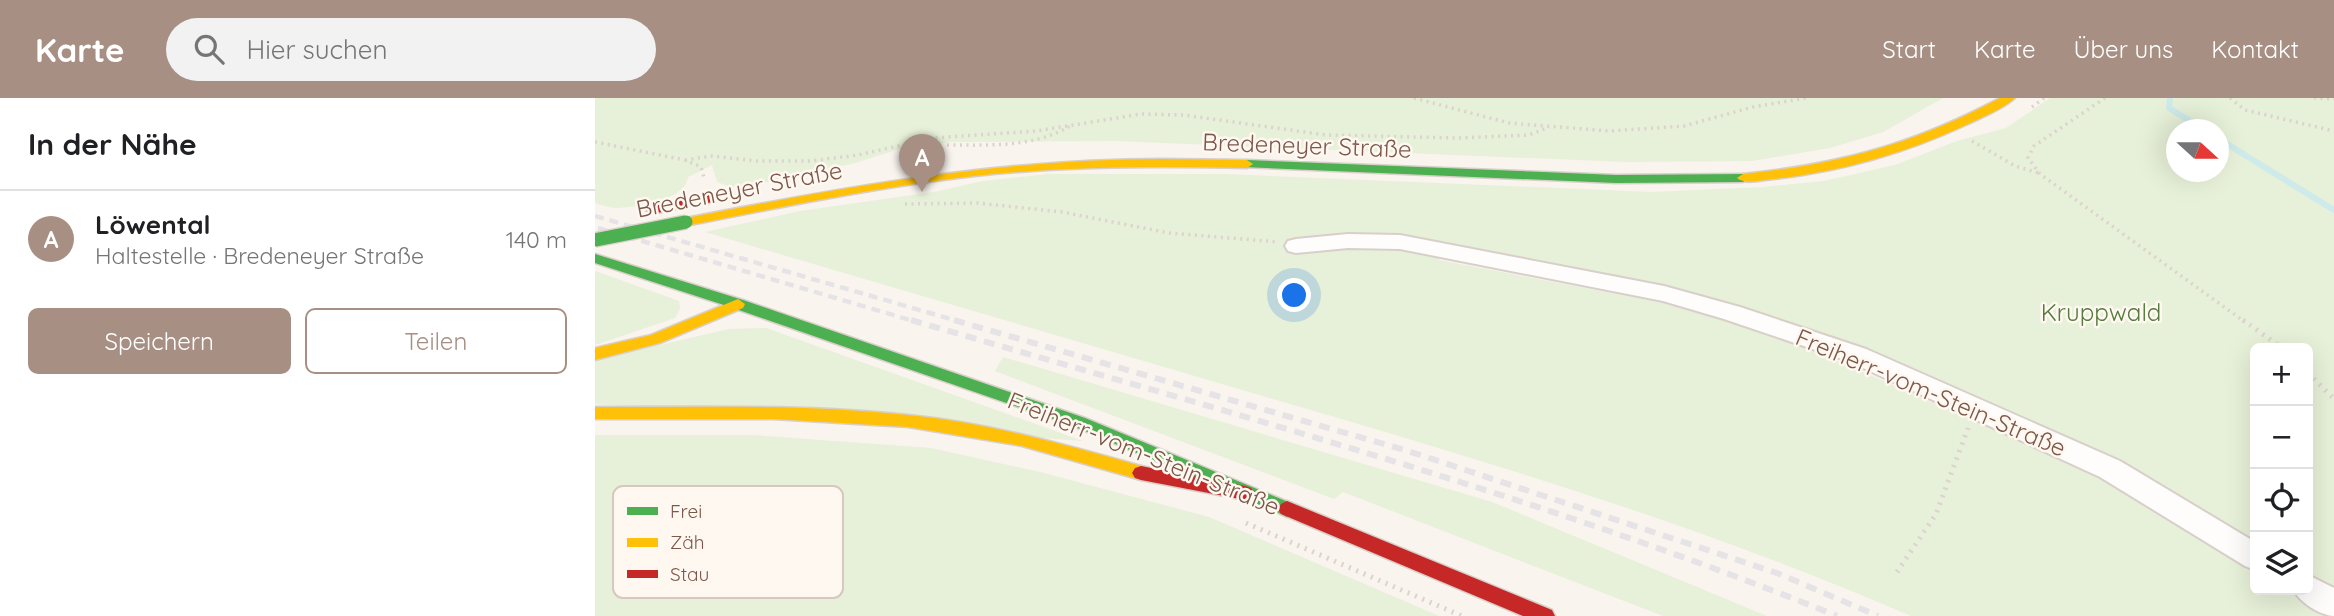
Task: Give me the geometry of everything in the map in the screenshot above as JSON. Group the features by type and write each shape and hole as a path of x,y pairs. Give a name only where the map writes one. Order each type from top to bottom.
{"main road":[{"name":"Bredeneyer Straße","path":"595,240 923,178 1019,166 1074,163 1201,163 1626,180 1761,177 1818,170 1869,159 1945,131 2009,98"},
{"name":"Bredeneyer Straße","path":"1094,147 1699,168 1807,159 1857,148 1895,136 1938,115"},
{"name":"Bredeneyer Straße","path":"646,211 731,195"},
{"name":"Freiherr-vom-Stein-Straße","path":"595,258 1079,422 1245,494 1545,616"},
{"path":"595,354 655,339 737,304"},
{"path":"595,413 773,413 908,421 1023,439 1147,475 1245,494"}],"street":[{"name":"Freiherr-vom-Stein-Straße","path":"1296,246 1348,241 1400,242 1664,294 1733,313 1857,355 2110,469 2250,554"},
{"path":"2313,591 2334,604"}],"path":[{"path":"1414,98 1466,113 1549,127 1605,132 1677,127 1805,98"},
{"path":"1769,98 1779,103"},
{"path":"2105,98 2034,145 2028,158 2040,174 2275,343"},
{"path":"2230,98 2245,110 2334,131"},
{"path":"2314,98 2334,99"},
{"path":"595,142 685,160 712,156 756,161 810,161 858,155 933,138 1036,131 1141,114 1184,115 1326,135 1458,138 1529,135 1549,127"},
{"path":"947,145 1023,143 1061,134 1073,125"},
{"path":"1964,136 2015,166 2040,174"},
{"path":"899,205 978,203 1062,212 1168,233 1268,239 1296,246"},
{"path":"2313,378 2334,399"},
{"path":"1897,572 1936,514 1976,408"},
{"path":"1240,521 1462,616"}],"green space":[{"path":"595,98 1943,98 1883,132 1830,148 1752,161 1625,162 1117,141 951,142 896,150 855,163 758,184 731,187 717,182 712,165 688,177 685,185 670,197 647,204 617,208 595,203"},
{"name":"Kruppwald","path":"2050,98 2334,98 2334,616 1911,616 1754,553 1595,497 1354,423 705,232 800,211 934,192 983,181 1048,174 1225,174 1652,192 1824,181 1895,165 1957,141 2006,128","holes":["1447,245 1648,283 1720,300 1854,344 1965,393 1955,412 1833,359 1730,320 1663,303 1439,260"]},
{"path":"595,271 679,301 680,309 675,318 595,345"},
{"path":"766,328 1083,441 595,404 595,360 729,329"},
{"path":"1003,357 1492,502 1767,616 1663,616 1343,492 1334,499 995,371"},
{"path":"595,435 753,435 931,448 1040,472 1209,517 1439,616 595,616"}],"waterway":[{"path":"2170,98 2169,108 2186,119"},
{"path":"2229,145 2334,210"}],"railway":[{"path":"595,216 961,322"},
{"path":"598,228 917,322"},
{"path":"911,320 1261,421 1494,493 1724,572 1837,616"},
{"path":"954,320 1408,451 1777,573 1878,616"}],"traffic: fast":[{"path":"1247,164 1616,179 1743,178"},
{"path":"595,240 686,222"},
{"path":"595,258 738,304"},
{"path":"738,304 1079,422 1287,509"}],"traffic: slow":[{"path":"1743,178 1816,169 1881,154 1943,131 2009,98"},
{"path":"686,222 851,190 976,172 1104,163 1247,164"},
{"path":"595,354 655,339 738,304"},
{"path":"595,413 773,413 908,421 1022,439 1141,473"}],"traffic: jam":[{"path":"652,210 713,198"},
{"path":"1141,473 1245,493"},
{"path":"1287,509 1545,616"}],"place":[{"name":"Löwental","path":"922,192"}]}
